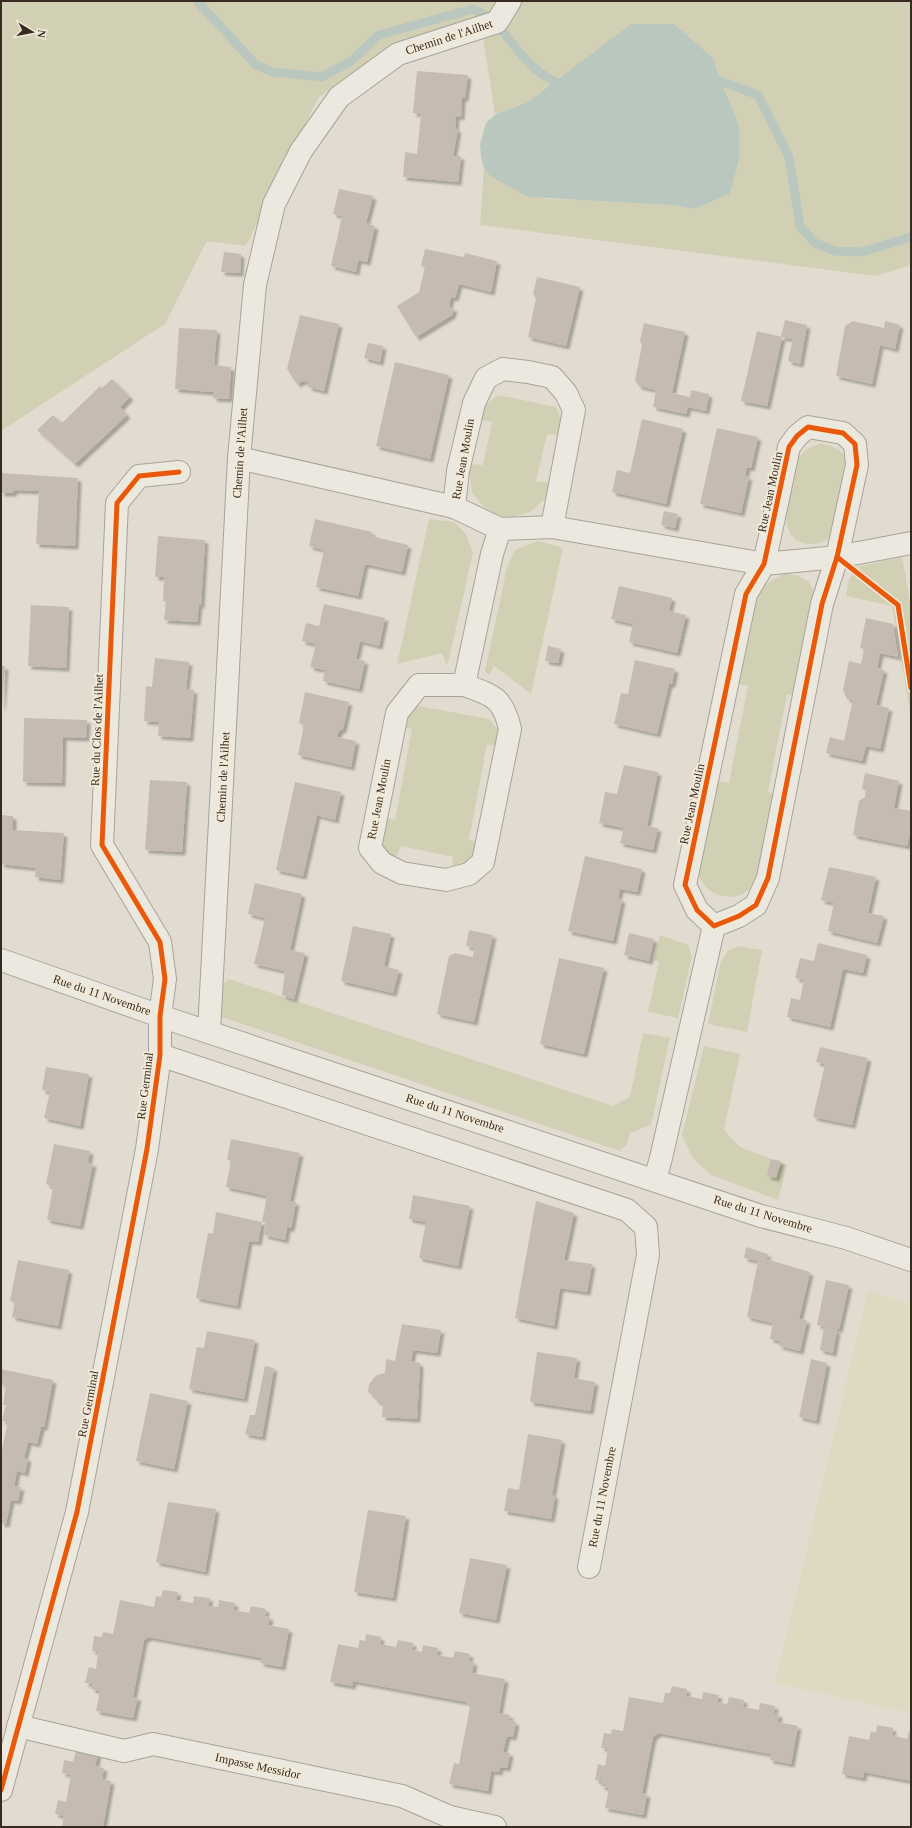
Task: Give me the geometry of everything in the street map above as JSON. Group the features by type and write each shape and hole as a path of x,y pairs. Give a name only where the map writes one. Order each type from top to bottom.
{"street":[{"name":"Chemin de l'Ailhet","path":"209,1032 238,458 255,286 274,204 301,151 339,97 398,54 497,22 510,1"},
{"name":"Rue Jean Moulin","path":"454,507 458,471 474,403 486,378 503,369 528,372 552,378 566,394 574,410 552,526"},
{"name":"Rue Jean Moulin","path":"808,427 843,433 855,444 857,464 837,557 822,604 768,878 756,905 739,916 714,926 697,910 685,885 746,594 764,564 790,447 796,436 808,427"},
{"name":"Rue Jean Moulin","path":"238,458 454,507 500,529 552,526 764,564 837,557 911,543"},
{"name":"Rue du Clos de l'Ailhet","path":"160,1016 165,979 160,942 102,845 117,503 139,476 179,472"},
{"path":"464,685 492,554 500,529"},
{"name":"Rue Jean Moulin","path":"419,685 464,685 492,695 506,712 510,729 483,862 469,874 446,880 402,873 382,864 370,848 397,712 419,685"},
{"path":"655,1180 662,1158 689,1032 714,926"},
{"name":"Rue du 11 Novembre","path":"1,960 160,1016 761,1216 846,1238 911,1260"},
{"name":"Rue Germinal","path":"1,1790 77,1512 147,1150 160,1055 160,1016"},
{"name":"Rue du 11 Novembre","path":"160,1055 627,1210 646,1227 648,1254 589,1567"},
{"name":"Impasse Messidor","path":"18,1726 124,1751 153,1744 387,1792 402,1796 450,1817 495,1827"}],"shaded area":[{"path":"631,24 674,24 714,59 720,81 739,126 739,159 730,194 694,209 672,205 528,197 490,176 484,168 480,144 486,123 495,115 528,102"},
{"path":"868,1291 911,1304 911,1713 775,1683"}],"green space":[{"path":"1,1 911,1 911,265 876,276 480,225 484,168 490,176 544,199 672,205 694,209 730,194 739,159 739,126 720,81 714,59 631,25 528,102 495,115 481,24 388,47 318,98 246,246 207,241 165,324 1,431"},
{"path":"498,395 556,407 561,420 560,436 547,434 536,481 550,483 544,500 530,512 512,517 497,516 483,506 472,493 469,464 483,465 492,422 480,420 487,404"},
{"path":"821,443 840,451 848,461 837,527 827,540 816,544 807,544 797,541 791,535 787,527 786,514 796,460 807,449"},
{"path":"429,519 454,522 466,534 473,553 448,663 446,664 442,653 397,664"},
{"path":"538,541 563,548 531,694 494,666 489,675 485,671 507,567 515,550"},
{"path":"902,557 911,607 911,718 892,606 846,596 849,580 857,567"},
{"path":"784,573 798,576 809,582 819,604 799,696 787,694 768,792 778,795 757,881 750,889 738,896 723,896 710,891 701,881 698,866 717,781 729,783 748,686 739,684 759,589"},
{"path":"419,706 489,719 498,730 500,747 487,744 469,840 479,842 472,858 452,869 453,857 401,846 396,857 389,854 381,845 384,818 395,820 412,729 402,727 407,717"},
{"path":"660,935 688,945 692,956 678,1018 648,1012 659,962 654,960"},
{"path":"738,946 762,950 747,1032 708,1024 721,961 729,950"},
{"path":"229,979 613,1106 630,1097 643,1033 670,1038 651,1125 630,1133 627,1144 620,1151 219,1016 217,989"},
{"path":"704,1046 740,1054 724,1130 740,1147 787,1165 778,1200 709,1174 692,1157 682,1135"}],"building":[{"path":"417,71 468,75 465,98 462,98 461,117 456,116 455,129 458,129 453,156 461,156 458,182 403,177 405,152 417,154 421,114 413,113"},
{"path":"339,189 373,196 366,223 375,226 367,262 358,260 356,272 331,266 342,216 333,214"},
{"path":"425,249 464,257 465,253 497,261 491,292 459,284 455,298 451,297 449,307 454,308 452,315 416,337 397,306 419,292 425,267 421,266"},
{"path":"224,252 241,254 240,273 221,272"},
{"path":"537,277 580,287 566,346 528,337 536,298 533,294"},
{"path":"300,315 339,324 324,391 308,387 309,382 302,381 297,384 287,369"},
{"path":"785,320 807,325 800,364 788,361 793,339 781,337"},
{"path":"853,321 884,328 885,321 900,325 895,349 880,345 872,384 836,376 845,326"},
{"path":"644,323 685,332 672,393 690,397 691,390 709,394 706,411 688,407 686,414 653,407 656,390 639,386 635,380 642,345 640,341"},
{"path":"179,328 217,330 214,365 231,367 229,399 213,398 213,392 175,389"},
{"path":"757,331 782,337 767,406 741,401"},
{"path":"368,343 383,346 380,362 364,358"},
{"path":"395,362 449,375 430,459 376,446"},
{"path":"112,379 130,397 120,407 127,415 75,464 37,430 53,415 62,423 100,386 102,388"},
{"path":"642,419 683,429 666,504 612,492 617,470 630,473"},
{"path":"717,428 758,437 751,468 747,467 745,476 749,477 741,513 700,504"},
{"path":"1,473 78,478 75,546 36,544 39,491 14,490 13,493 1,493"},
{"path":"664,511 678,514 675,528 661,525"},
{"path":"315,519 372,532 371,536 408,545 402,572 365,564 358,596 316,587 324,550 309,546"},
{"path":"158,536 205,540 201,605 199,604 197,622 164,620 166,602 163,601 164,577 155,577"},
{"path":"619,586 672,598 669,611 686,615 677,653 629,642 633,624 611,619"},
{"path":"324,604 385,618 379,646 360,641 356,659 365,661 359,689 323,681 325,670 310,667 316,644 302,641 306,623 319,626"},
{"path":"31,605 69,607 66,668 28,666"},
{"path":"866,618 893,624 898,657 880,653 877,668 884,670 876,705 889,708 880,749 866,746 862,761 826,753 830,737 844,741 853,700 847,699 843,690 849,661 861,664 864,649 860,648"},
{"path":"548,646 561,649 558,663 545,661"},
{"path":"155,658 189,662 186,689 194,690 190,738 158,736 159,722 144,721 146,686 152,687"},
{"path":"635,660 675,669 672,684 669,684 657,734 614,724 621,693 628,694"},
{"path":"1,666 5,666 2,707 1,707"},
{"path":"305,692 349,702 343,729 339,731 337,737 356,741 351,767 298,755 304,725 299,723"},
{"path":"24,718 87,720 86,738 63,737 62,783 23,782"},
{"path":"624,765 658,772 647,826 658,828 653,850 620,843 624,828 599,823 605,792 617,794"},
{"path":"865,773 899,781 894,808 911,811 911,828 907,846 853,835 859,801 865,797 866,790 862,789"},
{"path":"150,780 187,782 182,852 145,850"},
{"path":"295,782 341,792 335,820 317,815 303,876 276,870"},
{"path":"1,815 13,816 13,830 64,833 60,880 35,877 36,868 1,864"},
{"path":"585,856 642,869 637,892 620,889 618,898 622,900 613,941 568,931"},
{"path":"829,867 876,877 868,913 884,916 877,943 828,931 834,903 821,900"},
{"path":"255,883 302,894 290,950 305,953 294,999 282,995 285,971 254,964 265,918 248,914"},
{"path":"353,926 391,934 384,966 399,970 393,993 341,981"},
{"path":"469,930 493,935 474,1022 437,1014 449,956 455,953 473,957 474,948 466,946"},
{"path":"629,933 654,939 649,961 624,955"},
{"path":"818,943 867,955 863,973 843,969 830,1027 787,1017 791,998 800,1000 804,980 795,978 800,958 814,961"},
{"path":"559,958 604,968 584,1054 540,1044"},
{"path":"820,1047 868,1058 852,1125 813,1117 825,1064 816,1062"},
{"path":"46,1067 89,1074 80,1126 44,1118 50,1092 42,1090"},
{"path":"231,1139 300,1153 290,1201 296,1202 291,1228 287,1228 285,1240 264,1235 267,1223 262,1222 267,1196 226,1187 231,1161 227,1159"},
{"path":"54,1144 90,1151 88,1163 93,1163 80,1226 47,1220 53,1187 46,1184"},
{"path":"771,1159 781,1161 776,1178 767,1176"},
{"path":"413,1195 470,1206 458,1266 419,1258 426,1222 409,1219"},
{"path":"536,1201 574,1213 564,1260 592,1264 587,1292 560,1288 554,1326 515,1318"},
{"path":"216,1212 262,1222 258,1242 249,1241 237,1306 196,1298 208,1233 213,1234"},
{"path":"746,1247 768,1254 766,1259 810,1272 799,1319 807,1320 800,1351 779,1346 780,1341 770,1339 773,1323 747,1317 758,1261 744,1258"},
{"path":"18,1260 69,1270 58,1326 12,1317 15,1302 10,1301"},
{"path":"826,1280 849,1285 839,1329 817,1325"},
{"path":"402,1324 441,1330 437,1353 413,1350 411,1361 420,1363 417,1419 382,1417 383,1404 377,1401 368,1391 369,1385 373,1379 377,1375 385,1373 386,1359 395,1361"},
{"path":"824,1327 837,1330 833,1353 820,1350"},
{"path":"207,1331 255,1340 244,1399 189,1389 197,1347 204,1348"},
{"path":"537,1352 577,1358 574,1378 595,1382 590,1411 530,1402"},
{"path":"811,1359 827,1363 816,1421 799,1417"},
{"path":"265,1366 274,1368 262,1437 245,1434 250,1415 255,1415"},
{"path":"1,1369 53,1380 44,1427 41,1427 37,1444 28,1442 24,1458 28,1458 25,1473 17,1471 14,1486 21,1487 18,1501 11,1500 6,1524 1,1523 1,1454 8,1422 2,1421 6,1405 3,1405 6,1386 1,1385"},
{"path":"150,1393 188,1401 174,1469 136,1461"},
{"path":"528,1434 562,1440 552,1495 555,1496 551,1519 504,1511 508,1488 519,1490"},
{"path":"168,1502 216,1509 205,1572 156,1562"},
{"path":"368,1510 406,1516 393,1598 354,1592"},
{"path":"470,1558 507,1565 496,1620 459,1613"},
{"path":"163,1590 178,1592 176,1600 193,1603 194,1596 210,1598 208,1606 218,1607 219,1600 235,1603 234,1610 249,1613 251,1606 266,1609 265,1616 270,1617 268,1625 289,1629 282,1667 260,1663 262,1658 148,1637 144,1640 133,1697 138,1697 133,1718 96,1711 100,1691 91,1689 93,1684 85,1683 89,1667 96,1669 98,1652 92,1651 94,1636 102,1637 103,1632 113,1634 120,1600 154,1607 156,1596 161,1597"},
{"path":"366,1634 381,1637 380,1644 396,1647 398,1640 413,1643 412,1650 422,1652 423,1645 438,1648 437,1655 453,1658 455,1651 470,1654 469,1661 474,1662 472,1673 505,1679 499,1713 510,1715 509,1720 516,1722 513,1737 507,1736 503,1752 510,1753 507,1768 500,1767 499,1772 491,1771 488,1791 449,1784 454,1763 459,1764 470,1707 466,1702 353,1681 352,1686 330,1682 338,1644 358,1648 360,1640 365,1641"},
{"path":"672,1686 687,1689 686,1696 691,1697 702,1699 703,1692 719,1695 717,1702 727,1704 729,1697 744,1700 743,1707 759,1710 760,1703 775,1706 774,1713 779,1714 778,1722 798,1726 791,1764 770,1760 771,1754 658,1733 653,1737 642,1793 647,1794 643,1815 605,1808 609,1788 601,1786 602,1781 595,1780 598,1764 605,1766 608,1749 601,1748 604,1733 611,1734 612,1729 623,1731 629,1697 663,1703 665,1693 670,1693"},
{"path":"877,1725 893,1728 892,1735 907,1739 909,1731 911,1732 911,1781 864,1772 863,1778 842,1774 849,1736 869,1740 871,1731 876,1733"},
{"path":"76,1750 98,1754 95,1766 73,1762"},
{"path":"64,1760 104,1768 102,1779 111,1781 103,1827 62,1827 64,1816 55,1814 58,1800 66,1802 71,1775 62,1773"}],"waterway":[{"path":"197,1 256,65 273,72 322,77 351,61 379,35 473,9 490,19 534,68 566,88"},
{"path":"708,84 720,81 758,95 789,157 800,226 815,243 835,251 862,252 911,237"}],"cycle path":[{"path":"808,427 843,433 855,444 857,465 837,557 822,604 768,878 756,905 739,916 714,926 697,910 685,885 746,594 764,564 789,447 797,436 808,427"},
{"path":"1,1790 77,1512 147,1149 160,1055 160,1016 165,979 160,942 102,845 117,503 139,476 179,472"},
{"path":"837,557 898,605 911,688"}]}
